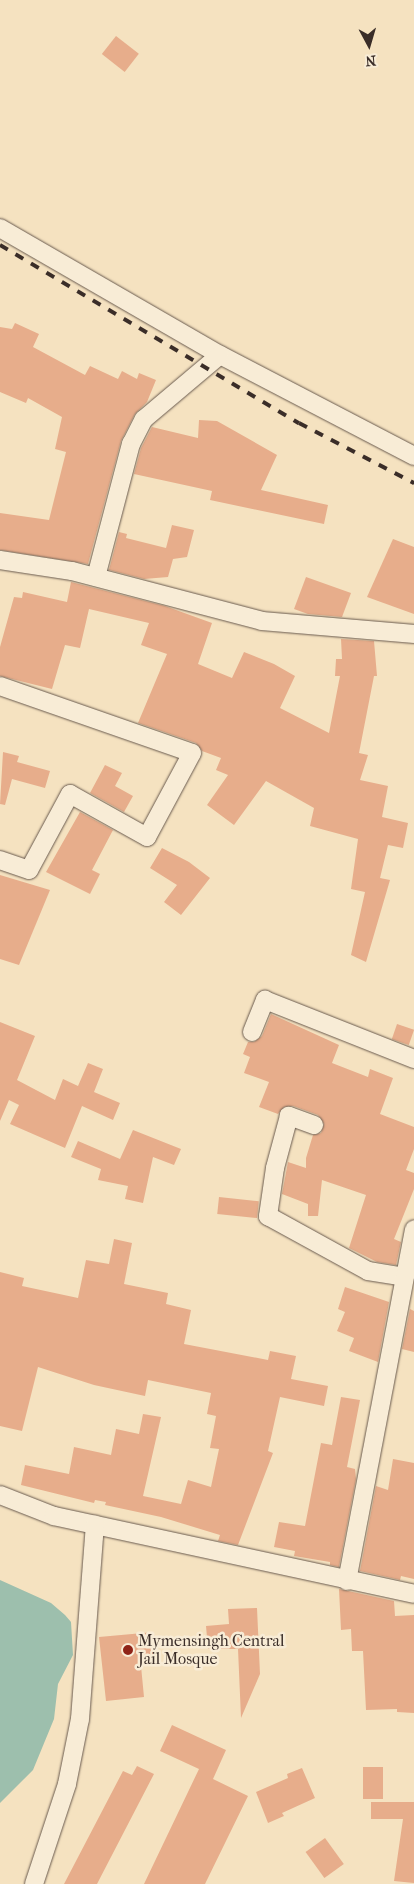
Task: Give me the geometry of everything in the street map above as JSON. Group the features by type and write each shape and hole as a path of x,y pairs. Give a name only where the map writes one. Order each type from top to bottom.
{"street":[{"path":"0,228 220,355 414,456"},
{"path":"96,577 131,444 144,419 220,355"},
{"path":"0,560 96,577 262,621 414,634"},
{"path":"0,686 192,753 147,838 70,794 28,870 0,860"},
{"path":"252,1032 265,1000 414,1059"},
{"path":"314,1125 289,1116 268,1199 268,1216 368,1271 405,1277"},
{"path":"347,1581 414,1230"},
{"path":"0,1495 54,1516 414,1594"},
{"path":"34,1884 66,1784 80,1719 96,1525"}],"shaded area":[{"path":"0,1580 51,1603 65,1615 71,1622 73,1655 58,1684 54,1719 33,1770 0,1803"}],"building":[{"path":"116,36 139,54 125,72 102,54"},
{"path":"15,323 39,334 33,347 85,375 90,366 118,379 122,371 137,379 139,373 156,380 147,402 135,414 121,441 88,564 0,550 0,513 49,520 66,452 55,449 62,417 28,398 26,403 0,392 0,327 12,329"},
{"path":"199,420 217,421 277,455 261,490 328,505 324,524 210,500 212,491 134,474 141,448 152,427 198,438"},
{"path":"172,525 194,530 187,557 173,559 168,577 144,579 109,570 119,532 127,534 126,538 166,548"},
{"path":"393,539 414,547 414,614 367,597"},
{"path":"306,577 351,593 342,617 308,614 294,609"},
{"path":"71,582 165,606 212,623 198,664 232,678 244,652 274,664 295,676 280,708 329,733 340,676 335,676 336,659 342,659 341,639 374,641 377,676 374,676 359,753 368,755 360,780 388,786 382,817 408,823 403,848 388,845 380,878 390,880 366,962 351,955 365,892 351,889 358,839 310,826 314,808 266,781 234,825 207,805 228,775 216,770 221,758 202,751 196,743 138,723 167,654 141,645 149,623 89,609 80,648 65,645 52,689 0,676 0,647 14,597 22,598 23,592 67,602"},
{"path":"3,752 19,756 17,762 50,771 45,788 12,779 5,805 0,804"},
{"path":"105,765 122,773 115,786 133,796 124,812 90,793"},
{"path":"80,812 113,830 92,870 100,874 90,894 46,872"},
{"path":"162,848 189,862 210,878 181,915 164,902 177,885 150,868"},
{"path":"0,875 50,890 19,965 0,959"},
{"path":"271,1014 339,1045 332,1063 368,1077 370,1069 393,1078 380,1114 414,1127 414,1149 406,1170 414,1173 414,1189 394,1239 401,1242 396,1265 377,1262 349,1248 366,1195 322,1180 318,1216 308,1216 308,1204 282,1194 288,1162 306,1168 306,1158 313,1135 321,1133 324,1124 318,1115 293,1106 284,1107 278,1114 259,1107 269,1082 244,1073 250,1057 243,1054 248,1042 254,1042 262,1036"},
{"path":"0,1022 35,1036 17,1080 55,1100 63,1079 78,1086 88,1063 103,1069 94,1092 120,1103 113,1120 82,1106 65,1148 10,1124 19,1105 9,1100 0,1121"},
{"path":"397,1024 414,1030 409,1045 392,1039"},
{"path":"133,1130 181,1149 174,1165 153,1157 143,1203 125,1199 128,1186 98,1180 101,1169 71,1157 78,1141 120,1159"},
{"path":"219,1197 259,1201 257,1218 217,1214"},
{"path":"114,1239 132,1243 124,1284 168,1293 166,1304 191,1310 184,1344 268,1360 270,1351 296,1356 291,1379 328,1386 324,1406 280,1397 268,1451 273,1453 238,1545 218,1541 220,1535 161,1517 105,1505 106,1502 95,1500 94,1503 21,1485 25,1465 69,1474 74,1447 111,1455 116,1429 139,1434 143,1414 161,1417 143,1496 181,1504 188,1480 211,1487 219,1449 210,1448 216,1416 207,1414 211,1393 148,1380 145,1396 94,1385 38,1367 22,1431 0,1426 0,1272 24,1278 22,1286 78,1298 86,1260 109,1264"},
{"path":"345,1287 389,1302 378,1362 349,1351 354,1338 337,1331 345,1312 338,1309"},
{"path":"410,1309 414,1311 414,1352 402,1349"},
{"path":"341,1397 360,1400 347,1467 355,1469 356,1479 339,1567 330,1565 330,1562 294,1556 295,1551 274,1547 279,1522 305,1526 321,1443 332,1445"},
{"path":"393,1459 414,1463 414,1579 401,1576 400,1580 360,1571 376,1486 388,1490"},
{"path":"339,1589 394,1601 395,1616 414,1615 414,1713 397,1712 397,1709 366,1710 363,1651 352,1651 351,1629 341,1630"},
{"path":"257,1608 260,1674 241,1718 238,1649 208,1649 206,1626 229,1624 228,1609"},
{"path":"154,1632 156,1664 141,1666 144,1697 106,1701 99,1637"},
{"path":"172,1725 226,1750 213,1779 248,1796 205,1884 144,1884 199,1769 160,1751"},
{"path":"137,1766 154,1774 97,1884 64,1884 123,1771 132,1775"},
{"path":"363,1767 383,1767 383,1799 363,1799"},
{"path":"302,1768 315,1798 282,1813 284,1816 268,1823 256,1792 288,1778 287,1774"},
{"path":"371,1802 414,1802 414,1883 394,1881 403,1819 371,1819"},
{"path":"325,1838 344,1864 324,1878 306,1852"}],"railway":[{"path":"0,245 299,423 414,483"}],"place":[{"name":"Mymensingh Central Jail Mosque","path":"128,1650"}]}
